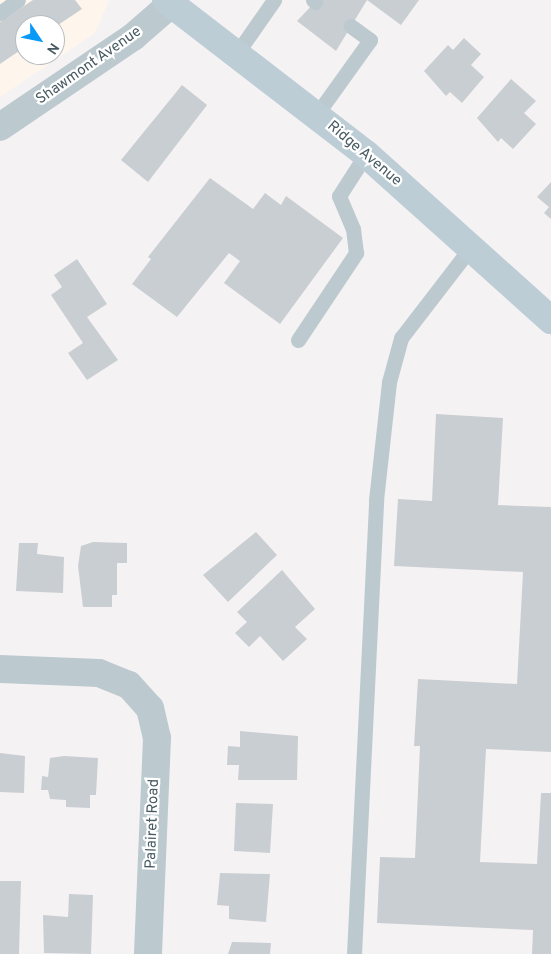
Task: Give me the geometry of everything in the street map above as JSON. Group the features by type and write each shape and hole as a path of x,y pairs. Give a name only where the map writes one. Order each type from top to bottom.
{"main road":[{"name":"Ridge Avenue","path":"170,1 366,154 551,320"}],"street":[{"name":"Shawmont Avenue","path":"0,127 133,37 170,1"},
{"name":"Palairet Road","path":"0,669 99,673 117,678 142,697 156,722 157,738 148,954"}],"lane":[{"path":"0,13 18,0"},
{"path":"237,53 274,0"},
{"path":"317,114 370,40 351,26"},
{"path":"298,340 354,259 356,241 339,196 366,154"},
{"path":"354,954 376,500 389,382 401,338 471,247"}],"shaded area":[{"path":"0,0 109,0 95,33 65,53 65,15 15,15 15,65 48,65 0,97"}],"building":[{"path":"33,0 75,0 82,9 65,20 65,15 15,15 15,54 0,64 0,22"},
{"path":"317,0 367,0 336,51 297,21"},
{"path":"367,0 419,0 401,25"},
{"path":"464,38 481,54 471,65 484,77 462,103 450,92 446,96 424,71 448,45 453,50"},
{"path":"511,79 536,101 524,113 536,124 513,149 501,138 498,142 477,118"},
{"path":"182,85 207,105 148,182 121,160"},
{"path":"210,178 253,209 265,193 281,205 286,196 343,238 280,324 224,283 240,261 229,253 177,317 132,284 151,259 148,257"},
{"path":"551,182 551,219 544,213 549,207 537,197"},
{"path":"77,259 107,304 87,317 118,360 87,380 68,353 83,343 51,295 62,287 54,275"},
{"path":"436,414 503,418 498,505 551,507 551,752 486,749 480,862 537,864 541,793 551,793 551,954 532,954 533,930 377,923 380,857 415,858 420,746 414,746 418,679 517,684 523,572 394,566 398,499 432,501"},
{"path":"256,532 277,555 228,602 203,575"},
{"path":"93,542 127,543 127,563 117,563 117,595 112,595 112,607 83,607 78,566 81,546"},
{"path":"19,543 38,543 37,554 64,557 63,593 16,591"},
{"path":"282,570 315,609 295,627 307,639 283,661 260,636 249,647 235,633 247,622 237,612"},
{"path":"240,731 298,736 297,780 238,780 239,765 227,765 228,746 240,747"},
{"path":"0,753 25,756 24,793 0,792"},
{"path":"64,756 98,758 96,795 90,795 90,808 66,807 66,800 50,799 48,790 41,790 42,776 48,777 50,758"},
{"path":"236,803 273,804 270,853 234,851"},
{"path":"220,873 270,874 266,922 229,919 229,906 217,905"},
{"path":"0,881 21,881 19,954 0,954"},
{"path":"69,894 93,895 91,954 44,953 43,915 68,917"},
{"path":"232,942 271,943 270,954 228,954"}]}
